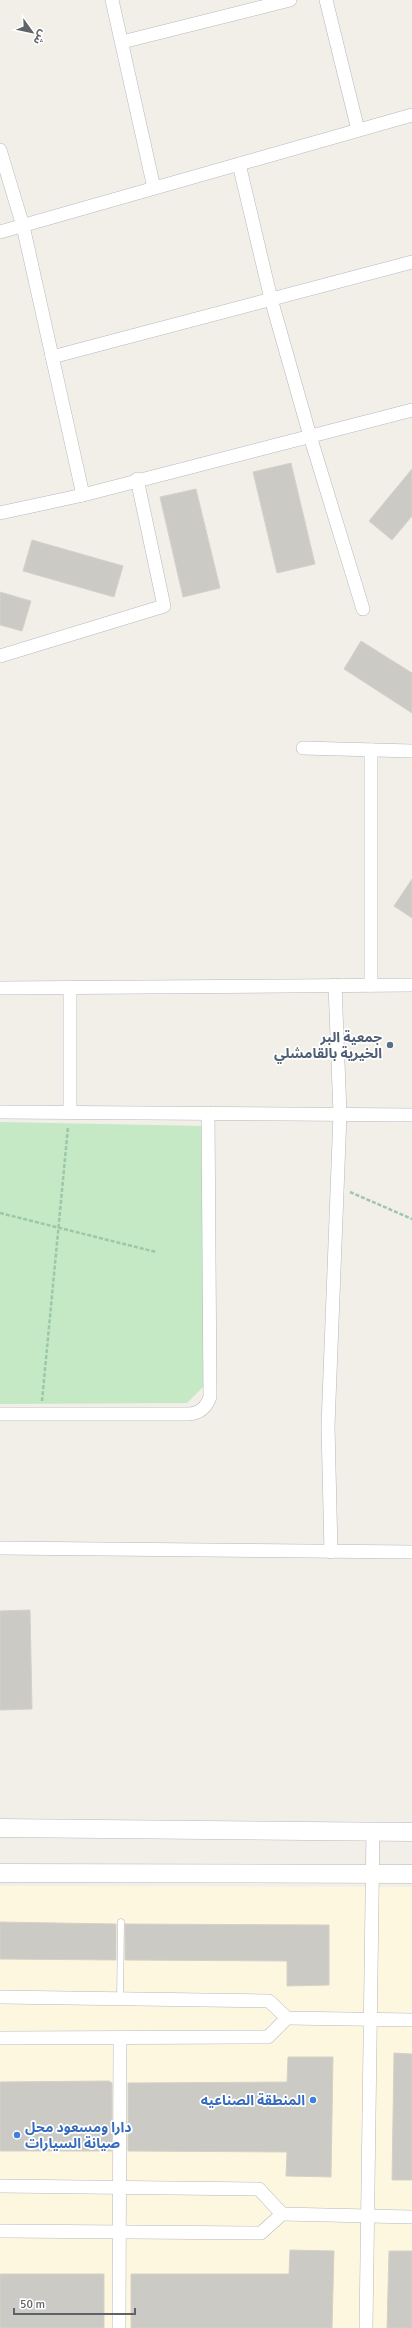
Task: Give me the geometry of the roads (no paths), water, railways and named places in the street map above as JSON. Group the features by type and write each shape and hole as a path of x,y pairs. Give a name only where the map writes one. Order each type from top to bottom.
{"main road":[{"path":"0,1828 412,1832"},
{"path":"0,1873 412,1874"}],"street":[{"path":"112,0 154,188"},
{"path":"122,42 290,0"},
{"path":"326,0 358,130"},
{"path":"0,232 412,115"},
{"path":"0,150 23,226 83,495"},
{"path":"239,164 271,299 310,436 363,609"},
{"path":"52,357 412,262"},
{"path":"0,513 83,495 137,479 412,410"},
{"path":"0,656 164,606 137,479"},
{"path":"303,748 412,750"},
{"path":"371,750 371,985"},
{"path":"330,1552 328,1426 340,1114 335,985"},
{"path":"0,988 412,985"},
{"path":"70,988 70,1112"},
{"path":"0,1112 412,1115"},
{"path":"0,1414 189,1414 200,1411 208,1402 210,1397 208,1113"},
{"path":"0,1548 412,1552"},
{"path":"366,2328 373,1831"},
{"path":"0,1997 269,2001 287,2018 412,2020"},
{"path":"0,2038 268,2037 287,2018"},
{"path":"119,2328 120,2038"},
{"path":"0,2186 259,2189 282,2214"},
{"path":"0,2231 261,2233 282,2214 412,2217"}],"lane":[{"path":"120,1999 121,1922"}],"place":[{"name":"جمعية البر الخيرية بالقامشلي","path":"390,1045"},
{"name":"المنطقة الصناعيه","path":"313,2100"},
{"name":"دارا ومسعود محل صيانة السيارات","path":"17,2135"}]}
